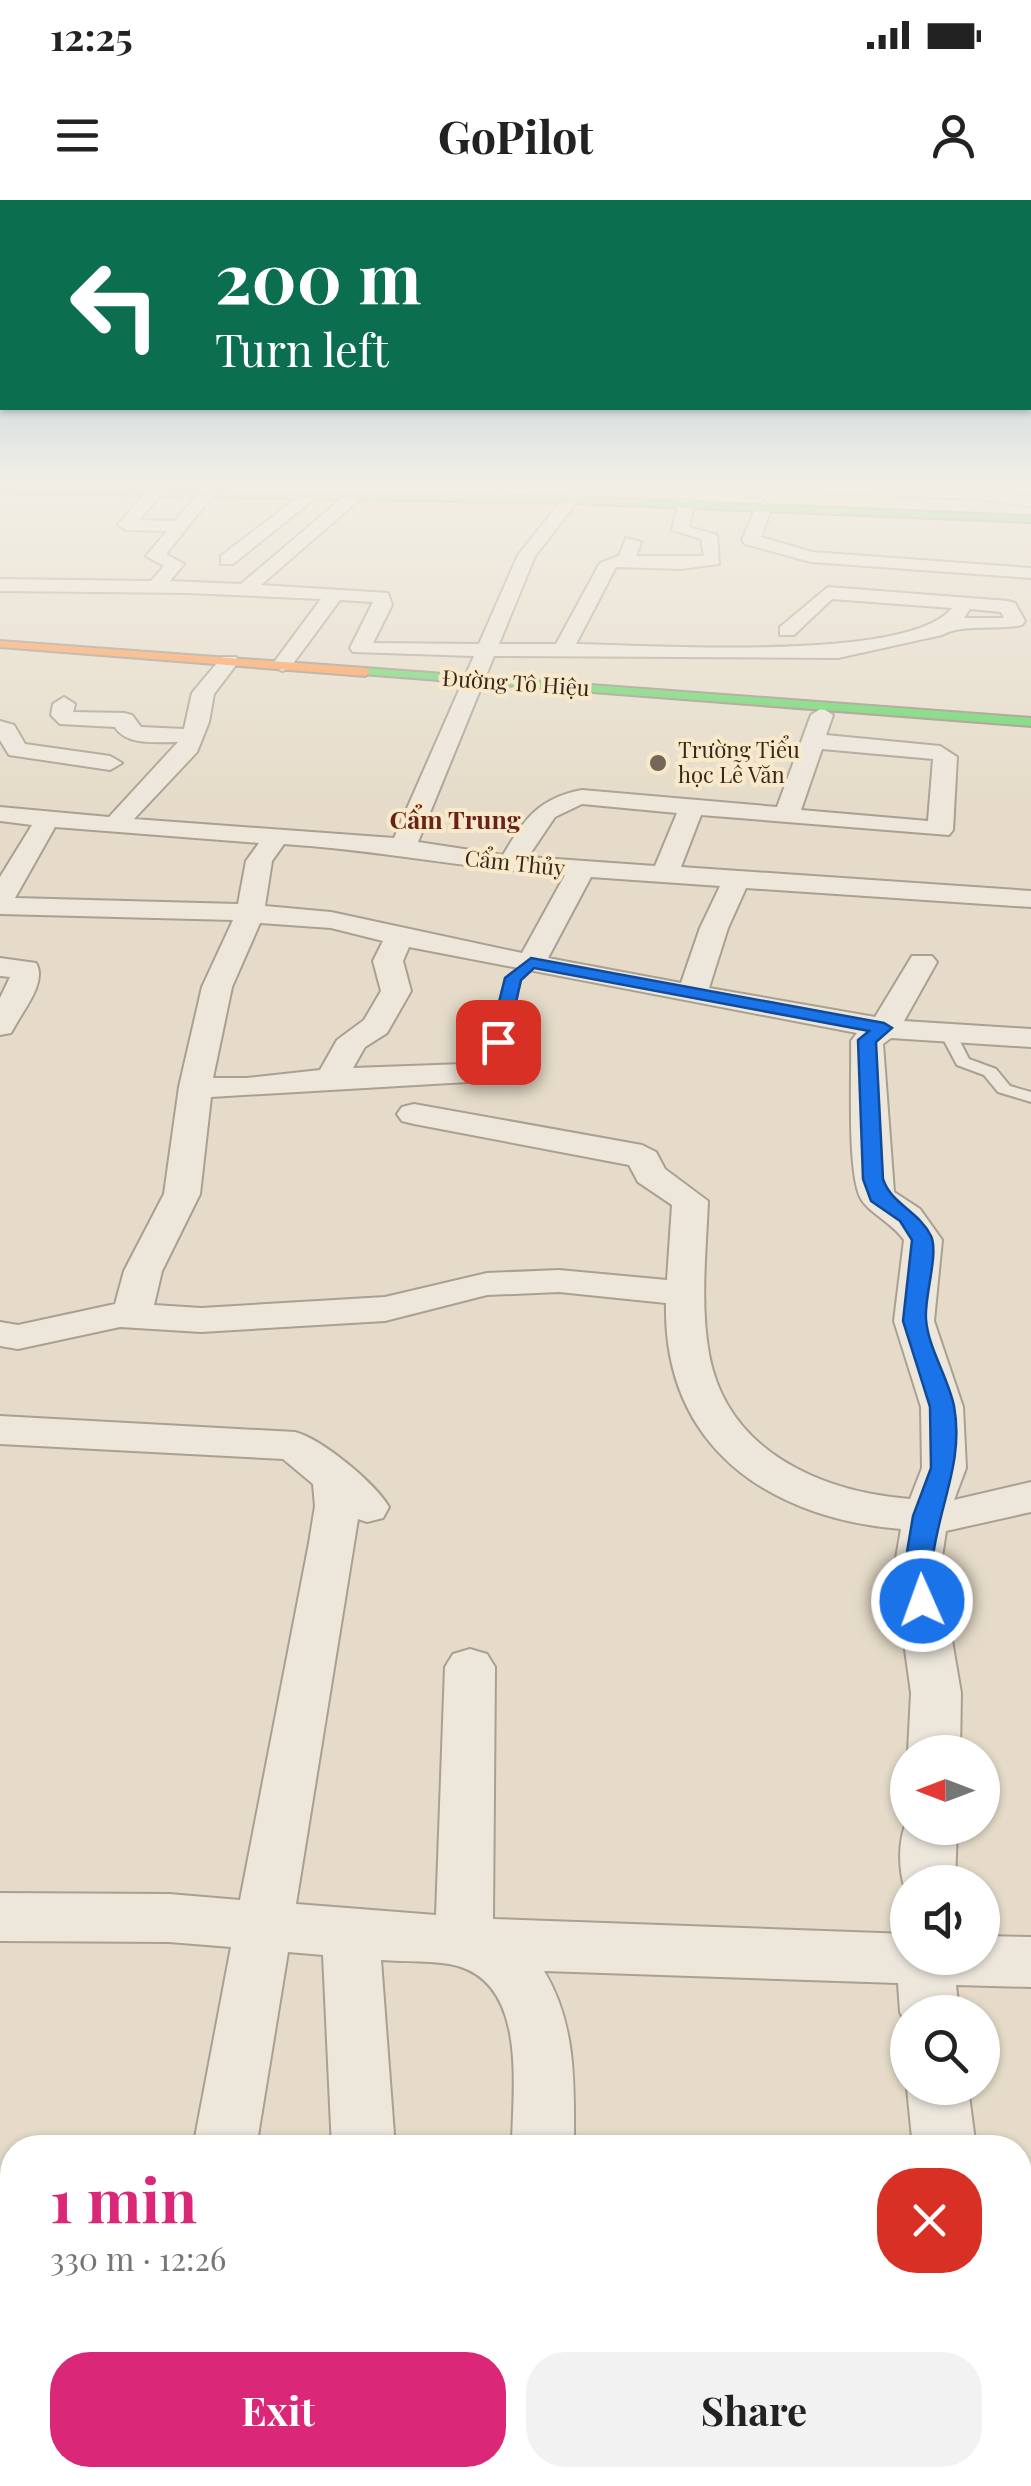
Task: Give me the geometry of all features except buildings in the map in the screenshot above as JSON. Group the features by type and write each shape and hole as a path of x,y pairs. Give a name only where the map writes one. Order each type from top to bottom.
{"street":[{"path":"282,665 334,595"},
{"path":"341,595 384,600 362,649 838,652 899,642 950,623 998,625 1014,621 1008,607 862,595"},
{"path":"403,848 510,595"},
{"path":"563,650 592,595"},
{"path":"786,631 826,595"},
{"path":"928,598 930,595"},
{"path":"950,623 965,603"},
{"name":"Đường Tô Hiệu","path":"0,644 1031,722"},
{"path":"115,826 185,752 198,722 204,693 229,661"},
{"path":"64,704 62,715 68,718 124,720 128,730 138,734 190,736"},
{"path":"786,816 826,706"},
{"path":"0,728 6,730 17,750 65,754 110,764"},
{"path":"511,864 545,809 558,800 582,796 940,830 945,757 940,753 813,741"},
{"path":"664,877 692,808"},
{"name":"Cẩm Thủy","path":"0,814 115,826 374,842 511,864 664,877 1031,898"},
{"path":"48,818 0,903 332,920 531,963 884,1028 1031,1038"},
{"path":"132,1316 143,1271 182,1194 195,1087 217,987 250,914 259,862 278,836"},
{"path":"531,963 581,870"},
{"path":"693,992 714,928 736,881"},
{"path":"332,1078 347,1046 358,1032 376,1026 396,992 388,961 399,936"},
{"path":"922,962 884,1028 867,1040 873,1179 878,1197 907,1217 922,1240 914,1321 942,1407 944,1468 926,1516 917,1570 936,1693 935,1735"},
{"path":"0,967 26,969 0,1026"},
{"path":"195,1087 247,1088 332,1078 491,1073"},
{"path":"414,1114 606,1145 644,1159 650,1175 690,1201 686,1294 693,1374 708,1416 750,1463 806,1493 926,1516 965,1514 1031,1498"},
{"path":"0,1334 18,1336 120,1314 201,1320 385,1309 487,1284 560,1281 686,1294"},
{"path":"0,1430 295,1446 350,1491 337,1506 226,2135"},
{"path":"464,1942 470,1667"},
{"path":"0,1918 169,1918 926,1976 1031,1962"},
{"path":"350,1933 363,2135"},
{"path":"464,1942 500,1960 518,1980 534,2011 542,2048 543,2135"},
{"path":"940,2105 943,2135"}],"lane":[{"path":"491,1073 513,978 531,963"},
{"path":"949,1035 962,1062 990,1072 1004,1089 1031,1097"}],"traffic: fast":[{"path":"365,672 1031,722"}],"traffic: slow":[{"path":"0,644 365,672"}],"place":[{"name":"Trường Tiểu học Lễ Văn","path":"658,763"}],"district":[{"name":"Cẩm Trung","path":"455,820"}],"route":[{"path":"498,1042 513,978 531,963 884,1028 867,1040 873,1179 878,1197 907,1217 922,1240 914,1321 942,1407 944,1468 926,1516 917,1570 922,1601"}]}
